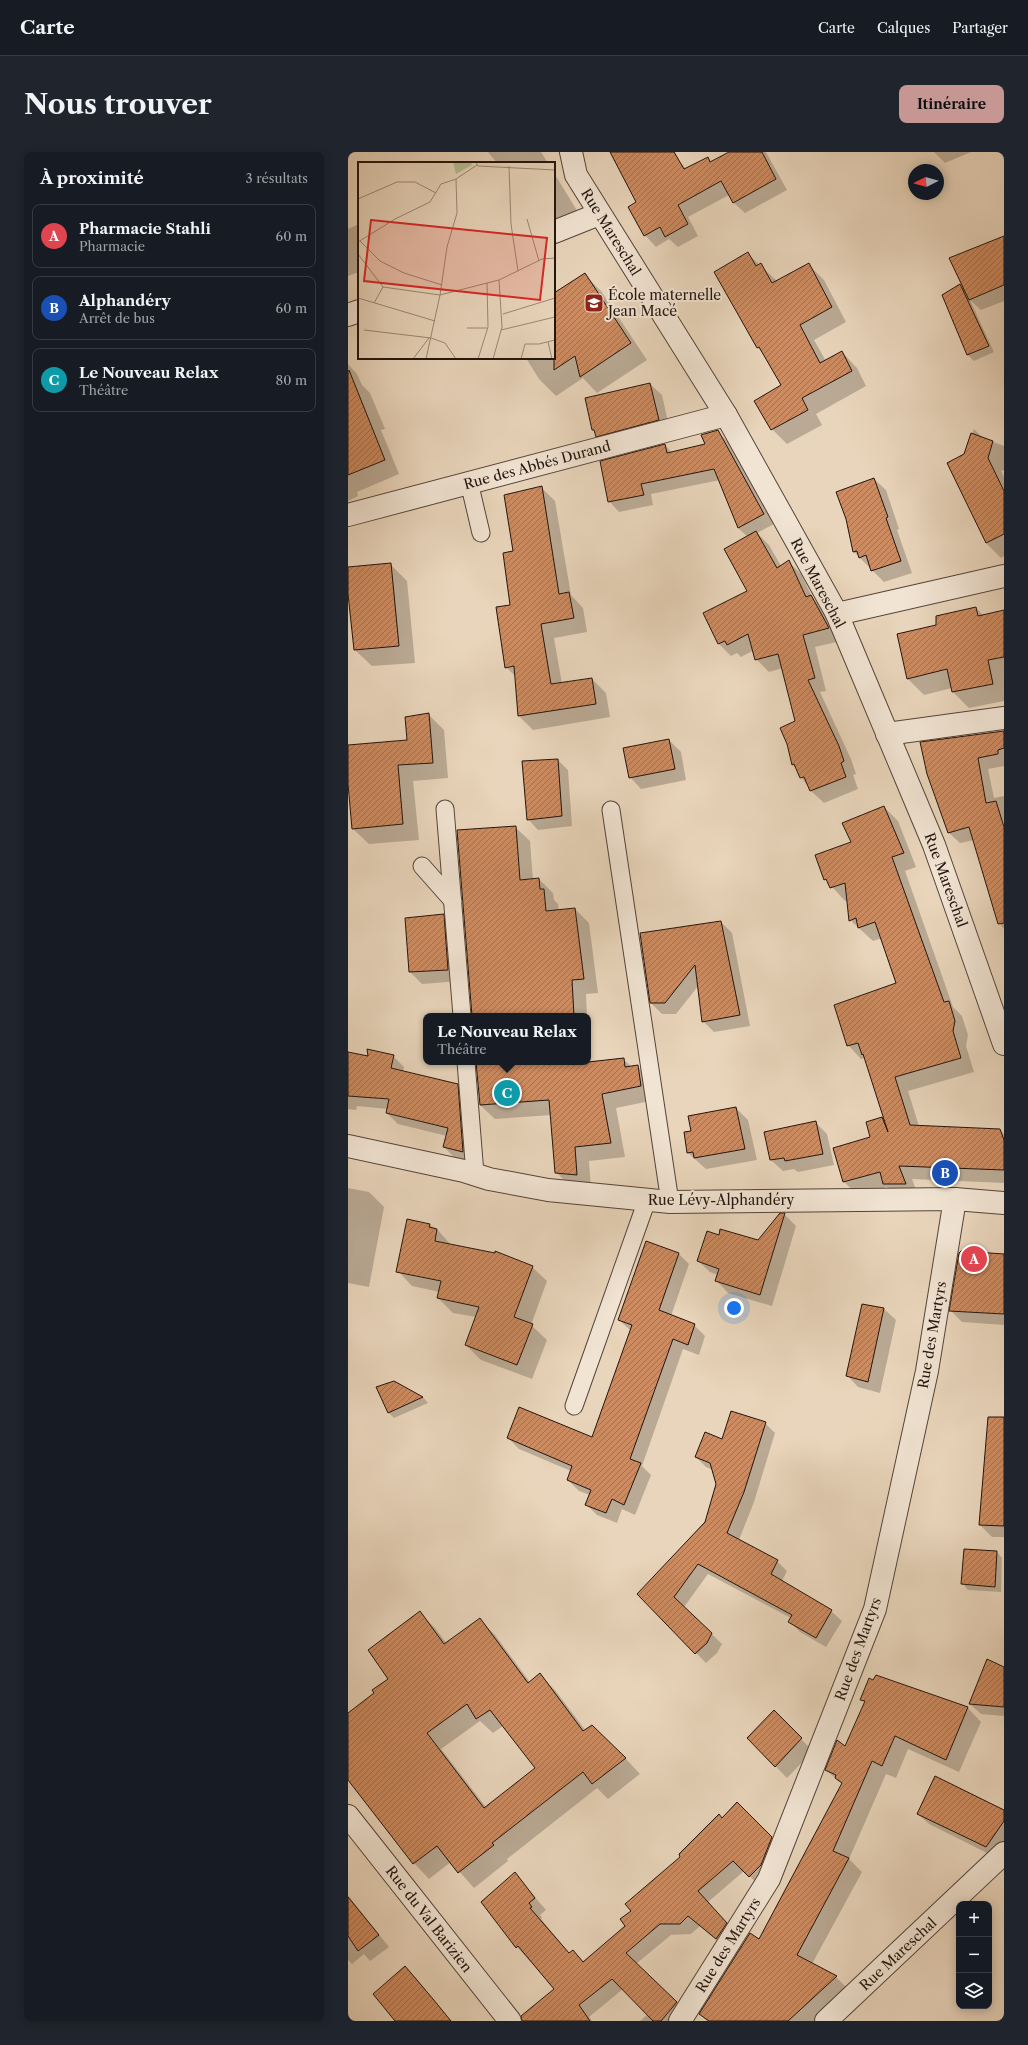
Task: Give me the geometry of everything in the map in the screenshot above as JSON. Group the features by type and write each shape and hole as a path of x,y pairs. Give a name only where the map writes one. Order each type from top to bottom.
{"street":[{"name":"Rue Mareschal","path":"571,152 576,175 726,415 837,614 934,845 1004,1044"},
{"path":"555,232 599,214"},
{"path":"348,315 358,310"},
{"name":"Rue des Abbés Durand","path":"348,515 726,415"},
{"path":"837,614 1004,576"},
{"path":"887,734 1004,718"},
{"name":"Rue Lévy-Alphandéry","path":"348,1146 548,1190 670,1202 955,1199 1004,1202"},
{"name":"Rue des Martyrs","path":"680,2021 769,1879 875,1609 927,1371 955,1199"},
{"name":"Rue du Val Barizien","path":"348,1816 510,2021"},
{"name":"Rue Mareschal","path":"826,2021 1004,1853"}],"lane":[{"path":"469,482 481,533"},
{"path":"445,809 462,1013"},
{"path":"611,810 670,1202"},
{"path":"422,866 453,901"},
{"path":"466,1065 475,1174"},
{"path":"574,1406 647,1200"}],"building":[{"path":"610,152 674,152 684,169 708,157 710,162 729,152 762,152 776,179 733,203 721,181 678,205 688,224 665,237 660,227 644,236 628,207 636,202"},
{"path":"1004,236 1004,285 969,300 949,258"},
{"path":"748,252 756,266 761,263 772,283 809,263 832,307 800,325 820,363 842,351 852,371 802,398 808,410 771,430 754,401 781,385 759,347 757,348 714,272"},
{"path":"585,273 631,343 580,377 575,356 554,370 555,292"},
{"path":"960,284 989,346 967,355 942,295"},
{"path":"349,370 385,460 348,475 348,371"},
{"path":"650,383 659,420 596,437 594,430 592,430 585,398"},
{"path":"718,430 764,514 738,528 714,469 641,484 644,495 608,502 600,461 665,444 667,453 705,444 701,435"},
{"path":"971,433 993,441 988,458 1004,491 1004,534 986,543 947,463 964,454"},
{"path":"874,478 888,517 886,518 901,561 871,571 866,555 859,558 857,551 853,552 846,519 836,492"},
{"path":"542,486 559,594 569,592 574,618 541,624 551,684 592,678 596,704 518,716 514,666 505,668 496,607 510,605 503,553 513,551 504,495"},
{"path":"756,531 777,568 789,560 806,597 811,595 829,628 803,635 815,678 808,680 839,746 844,761 841,763 846,777 810,791 804,777 800,778 794,764 792,765 787,744 780,728 795,721 778,654 755,660 748,634 727,645 725,641 718,644 703,613 747,591 724,549"},
{"path":"391,563 399,646 354,650 348,594 348,567"},
{"path":"976,607 978,616 1004,610 1004,657 988,660 993,684 952,692 947,669 907,679 897,634 936,625 936,616"},
{"path":"429,713 433,763 398,765 403,824 352,829 348,784 348,745 407,740 405,717"},
{"path":"1004,731 1004,748 998,750 998,754 978,758 986,803 996,801 1004,827 1004,923 998,924 969,827 948,833 927,774 920,742"},
{"path":"669,739 675,769 629,778 623,748"},
{"path":"558,759 562,816 527,820 522,761"},
{"path":"884,806 904,853 892,857 944,1002 949,1001 955,1021 953,1031 961,1058 895,1077 910,1125 1000,1129 1004,1140 1004,1170 899,1166 906,1184 883,1184 880,1172 843,1182 833,1148 870,1137 866,1122 882,1117 888,1132 863,1054 862,1055 858,1043 847,1046 834,1005 896,983 875,922 858,928 856,918 849,921 845,883 830,888 826,879 824,880 815,855 851,842 842,823"},
{"path":"516,826 520,880 539,878 540,889 544,889 546,911 575,908 584,979 572,980 574,1013 472,1013 457,830"},
{"path":"444,914 448,970 409,972 405,918"},
{"path":"721,921 740,1015 702,1022 695,965 665,1003 650,1003 640,933"},
{"path":"367,1049 394,1055 391,1068 458,1084 463,1152 443,1147 448,1128 386,1113 389,1099 348,1096 348,1052 368,1056"},
{"path":"624,1058 625,1067 638,1065 641,1086 602,1094 611,1143 575,1147 577,1175 555,1173 549,1100 480,1105 476,1065 591,1065 591,1062"},
{"path":"736,1107 745,1149 694,1158 693,1152 687,1153 684,1132 691,1131 688,1116"},
{"path":"816,1121 823,1154 785,1161 784,1158 770,1160 764,1132"},
{"path":"780,1213 785,1213 760,1295 715,1281 719,1269 697,1261 707,1231 719,1235 720,1229 758,1240"},
{"path":"407,1219 430,1224 429,1227 437,1229 435,1241 495,1253 495,1251 533,1266 514,1317 533,1324 517,1365 465,1345 479,1307 437,1298 441,1281 396,1272"},
{"path":"646,1241 679,1253 659,1310 695,1324 688,1345 673,1339 630,1459 641,1463 624,1505 612,1499 606,1513 585,1505 591,1490 567,1480 572,1466 507,1438 519,1407 592,1437 632,1325 618,1320"},
{"path":"961,1251 1004,1254 1004,1314 949,1311 959,1253"},
{"path":"862,1304 884,1308 868,1382 846,1376"},
{"path":"394,1381 423,1397 388,1413 376,1387"},
{"path":"731,1411 766,1422 744,1492 727,1533 778,1560 771,1574 832,1610 816,1638 788,1622 792,1615 698,1564 674,1597 712,1633 707,1643 695,1654 637,1594 705,1522 716,1484 710,1463 695,1457 705,1432 722,1439"},
{"path":"988,1417 1004,1417 1004,1526 979,1525"},
{"path":"964,1549 997,1551 995,1587 961,1584"},
{"path":"420,1611 444,1644 480,1618 528,1683 540,1673 583,1731 592,1725 626,1758 592,1784 583,1772 492,1843 494,1845 458,1873 437,1846 413,1864 348,1780 348,1713 374,1693 372,1690 388,1679 368,1650","holes":["467,1704 476,1719 490,1710 535,1768 484,1808 427,1733"]},
{"path":"987,1659 1004,1667 1004,1707 969,1704"},
{"path":"876,1675 968,1707 946,1760 895,1736 882,1766 872,1761 833,1851 849,1858 797,1955 837,1976 788,2021 709,2021 699,2014 750,1933 759,1939 842,1783 835,1778 836,1775 825,1770 837,1740 845,1746 865,1701 860,1700 869,1678 873,1680"},
{"path":"774,1710 802,1738 775,1767 747,1738"},
{"path":"935,1776 1004,1810 1004,1821 986,1847 917,1814"},
{"path":"737,1802 772,1837 761,1865 749,1877 733,1861 698,1891 727,1923 716,1939 688,1916 680,1924 660,1924 626,1953 677,2002 661,2021 653,2021 612,1979 579,2005 590,2021 522,2021 521,2016 554,1989 518,1946 516,1948 481,1902 515,1872 535,1898 529,1903 532,1907 530,1908 569,1953 573,1950 583,1962 625,1926 620,1919 631,1911 625,1904 680,1857 679,1854 719,1814 722,1818"},
{"path":"348,1897 379,1935 358,1951 348,1936"},
{"path":"405,1966 451,2021 395,2021 373,1994"}],"place":[{"name":"École maternelle Jean Macé","path":"594,303"},
{"name":"Le Nouveau Relax","path":"507,1093"},
{"name":"Alphandéry","path":"945,1173"},
{"name":"Pharmacie Stahli","path":"974,1259"}]}
